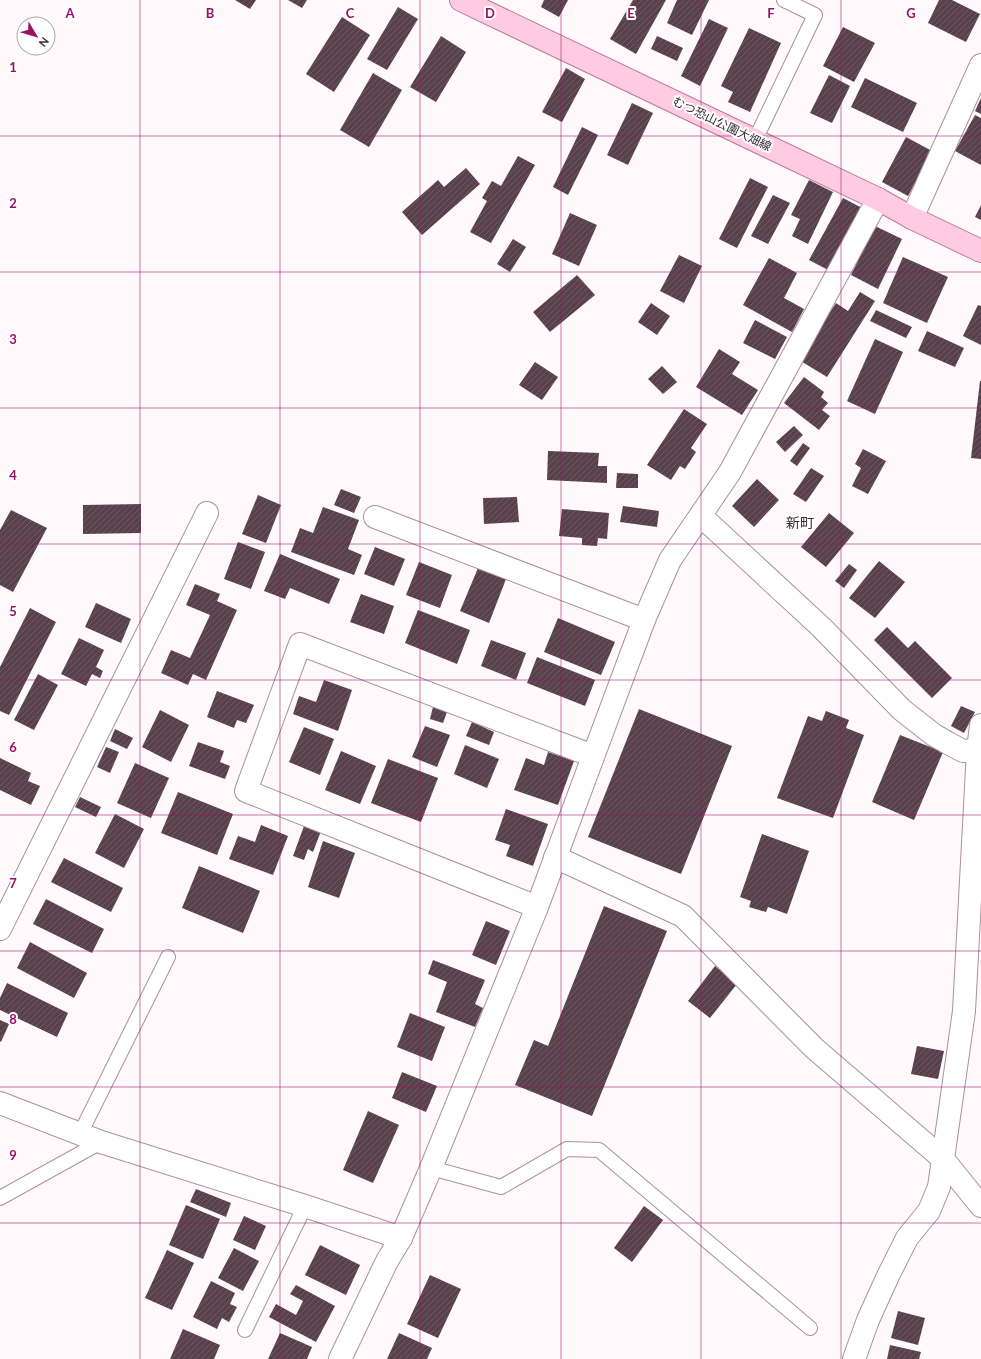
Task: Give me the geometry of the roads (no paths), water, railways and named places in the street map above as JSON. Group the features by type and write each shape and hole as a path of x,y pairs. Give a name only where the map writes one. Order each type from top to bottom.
{"main road":[{"name":"むつ恐山公園大畑線","path":"461,0 878,199 912,218 981,251"}],"street":[{"path":"912,218 981,65"},
{"path":"340,1359 387,1261 400,1238 431,1168 537,907 644,620 670,560 730,472 878,199"},
{"path":"0,929 207,513"},
{"path":"700,516 821,627 902,710 934,735 963,751 978,750"},
{"path":"375,517 644,620"},
{"path":"537,907 246,791 300,644 593,756"},
{"path":"854,1359 868,1320 907,1238 929,1211 939,1187 964,1011 978,750 981,725"},
{"path":"555,857 683,916 814,1048 942,1159 981,1206"},
{"path":"0,1103 101,1142 305,1206 400,1238"}],"lane":[{"path":"754,140 815,15 784,0"},
{"path":"80,1134 168,957"},
{"path":"0,1198 101,1142"},
{"path":"431,1168 501,1187 567,1149 599,1150 810,1328"},
{"path":"245,1330 305,1206"}],"district":[{"name":"新町","path":"800,523"}]}
